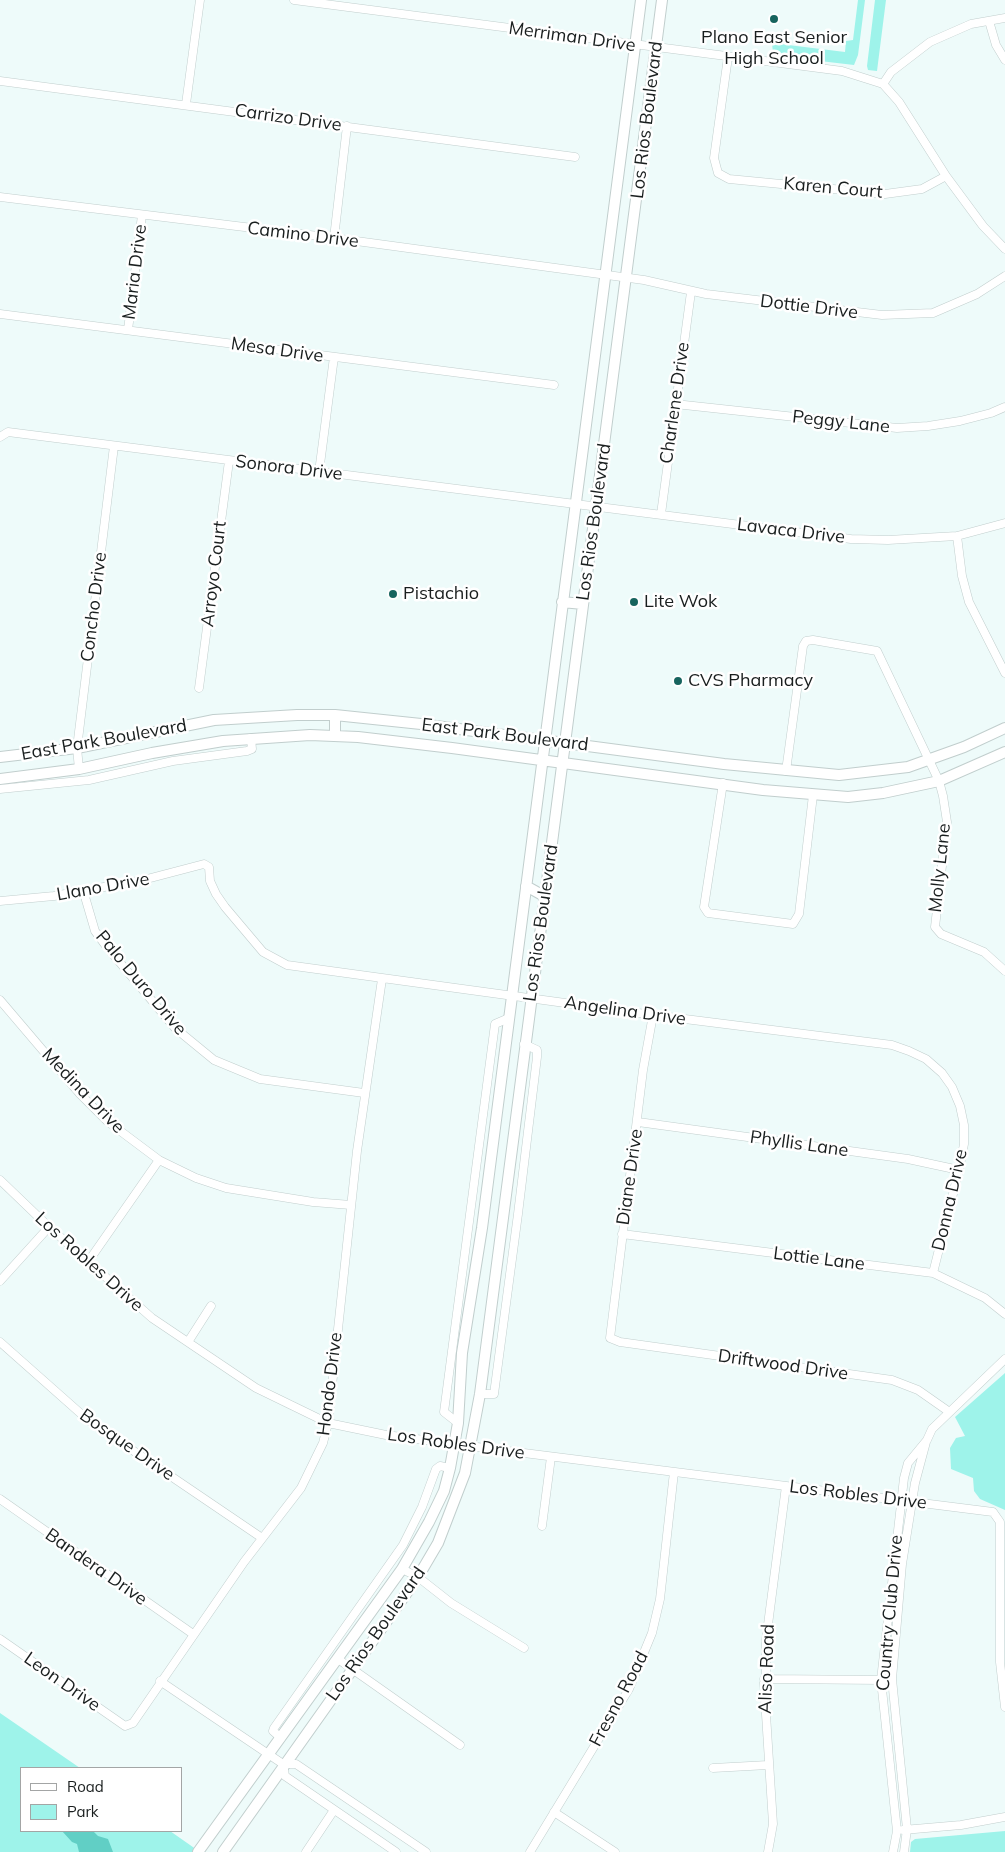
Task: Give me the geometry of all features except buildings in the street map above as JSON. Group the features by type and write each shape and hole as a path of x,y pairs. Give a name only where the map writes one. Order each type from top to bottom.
{"main road":[{"name":"Los Rios Boulevard","path":"198,1852 402,1569 444,1491 450,1468 458,1423 462,1353 482,1228 541,760 577,505 640,0"},
{"name":"Los Rios Boulevard","path":"223,1852 283,1764 418,1577 438,1543 465,1473 480,1394 524,1044 566,743 662,0"},
{"path":"562,602 583,604"},
{"name":"East Park Boulevard","path":"0,757 77,748 214,720 287,715 336,715 421,724 724,764 839,775 861,774 908,767 964,748 1005,728"},
{"path":"335,736 336,715"},
{"name":"East Park Boulevard","path":"0,779 79,769 170,750 251,738 335,736 813,795 848,796 883,793 939,781 1005,752"},
{"path":"723,783 724,764"},
{"path":"526,890 544,896"}],"street":[{"path":"186,104 200,0"},
{"name":"Merriman Drive","path":"294,0 842,71 883,84"},
{"path":"1005,18 971,24 930,42 891,72 883,84 899,102 946,176 983,226 1005,249"},
{"path":"989,21 996,45 1005,60"},
{"name":"Karen Court","path":"728,57 714,158 718,174 729,178 885,194 922,188 946,176"},
{"name":"Carrizo Drive","path":"0,81 186,104 576,157"},
{"path":"334,238 347,126"},
{"name":"Camino Drive","path":"0,197 334,238 606,275"},
{"name":"Maria Drive","path":"128,330 142,215"},
{"name":"Dottie Drive","path":"606,275 668,284 691,292 882,315 907,316 940,310 977,294 1005,276"},
{"name":"Charlene Drive","path":"661,514 691,292"},
{"name":"Mesa Drive","path":"0,314 554,385"},
{"path":"319,472 334,358"},
{"name":"Peggy Lane","path":"675,404 897,428 960,421 1005,407"},
{"name":"Sonora Drive","path":"0,436 8,432 577,505"},
{"name":"Concho Drive","path":"79,769 77,748 114,446"},
{"name":"Arroyo Court","path":"200,688 229,460"},
{"name":"Lavaca Drive","path":"577,505 851,539 888,540 957,536 1005,523"},
{"path":"957,536 969,602 1005,673"},
{"name":"Molly Lane","path":"786,771 803,646 806,641 813,640 877,651 939,781 947,822 934,918 935,928 941,934 984,952 1005,971"},
{"path":"997,656 1005,652"},
{"name":"East Park Boulevard","path":"0,789 80,781 173,761 248,751 252,749 251,738"},
{"path":"723,783 704,907 708,913 793,924 799,914 813,795"},
{"name":"Llano Drive","path":"0,901 54,896 143,880 204,864"},
{"name":"Angelina Drive","path":"204,864 209,867 210,881 216,894 263,952 287,965 653,1016 892,1045 926,1059 942,1073"},
{"name":"Palo Duro Drive","path":"83,890 95,931 106,946 175,1028 214,1060 260,1079 364,1093"},
{"name":"Hondo Drive","path":"125,1726 133,1723 193,1634 262,1538 301,1488 323,1444 328,1422 364,1093 382,979"},
{"name":"Medina Drive","path":"0,1000 80,1094 107,1121 159,1160 196,1178 226,1188 313,1202 351,1205"},
{"name":"Diane Drive","path":"610,1338 643,1070 653,1016"},
{"name":"Los Rios Boulevard","path":"458,1423 444,1412 495,1024 508,1018"},
{"name":"Donna Drive","path":"933,1273 964,1144 964,1125 960,1106 952,1087 942,1073"},
{"name":"Phyllis Lane","path":"638,1122 908,1159 959,1170"},
{"path":"88,1262 159,1160"},
{"name":"Los Robles Drive","path":"0,1180 49,1227 152,1318 256,1388 328,1422 386,1434 454,1444 993,1512 1000,1522 1000,1662 1005,1707"},
{"path":"0,1281 49,1227"},
{"name":"Lottie Lane","path":"622,1234 933,1273 985,1298 1005,1314"},
{"path":"188,1342 211,1306"},
{"name":"Driftwood Drive","path":"610,1338 620,1342 892,1380 918,1390 948,1412"},
{"name":"Bosque Drive","path":"0,1342 88,1420 262,1538"},
{"name":"Country Club Drive","path":"893,1852 897,1831 881,1680 900,1500 908,1463 932,1429 1005,1359"},
{"name":"Country Club Drive","path":"904,1852 907,1829 892,1679 902,1564 912,1502 926,1440"},
{"path":"542,1526 552,1457"},
{"name":"Los Rios Boulevard","path":"281,1738 274,1731 274,1728 403,1545 422,1507 436,1469 440,1466 450,1468"},
{"name":"Fresno Road","path":"530,1852 629,1688 652,1633 660,1600 674,1472"},
{"name":"Aliso Road","path":"768,1852 773,1824 764,1679 766,1640 786,1486"},
{"name":"Bandera Drive","path":"0,1499 193,1634"},
{"path":"402,1569 418,1577 451,1602 524,1648"},
{"name":"Leon Drive","path":"0,1639 125,1726"},
{"path":"338,1659 460,1745"},
{"path":"764,1679 892,1679"},
{"path":"160,1681 283,1764 296,1764 426,1852"},
{"path":"283,1764 285,1776 396,1852"},
{"path":"713,1768 768,1765"},
{"path":"306,1852 334,1810"},
{"path":"554,1812 615,1852"},
{"path":"897,1831 961,1825 1005,1816"}],"green space":[{"path":"858,0 865,0 858,55 854,65 777,56 773,53 772,43 845,52 846,41 853,40"},
{"path":"875,0 886,0 877,71 868,70 867,66"},
{"path":"1005,1373 1005,1510 980,1499 974,1491 973,1478 951,1469 950,1448 956,1438 965,1436 955,1417"},
{"path":"0,1713 79,1767 20,1767 20,1832 171,1832 200,1852 0,1852"},
{"path":"1005,1831 1005,1852 910,1852 911,1842 915,1839"}],"shaded area":[{"path":"63,1832 94,1832 98,1836 108,1839 113,1852 79,1852 77,1844 72,1842"}],"place":[{"name":"Plano East Senior High School","path":"774,19"},
{"name":"Pistachio","path":"393,594"},
{"name":"Lite Wok","path":"634,602"},
{"name":"CVS Pharmacy","path":"678,681"}]}
